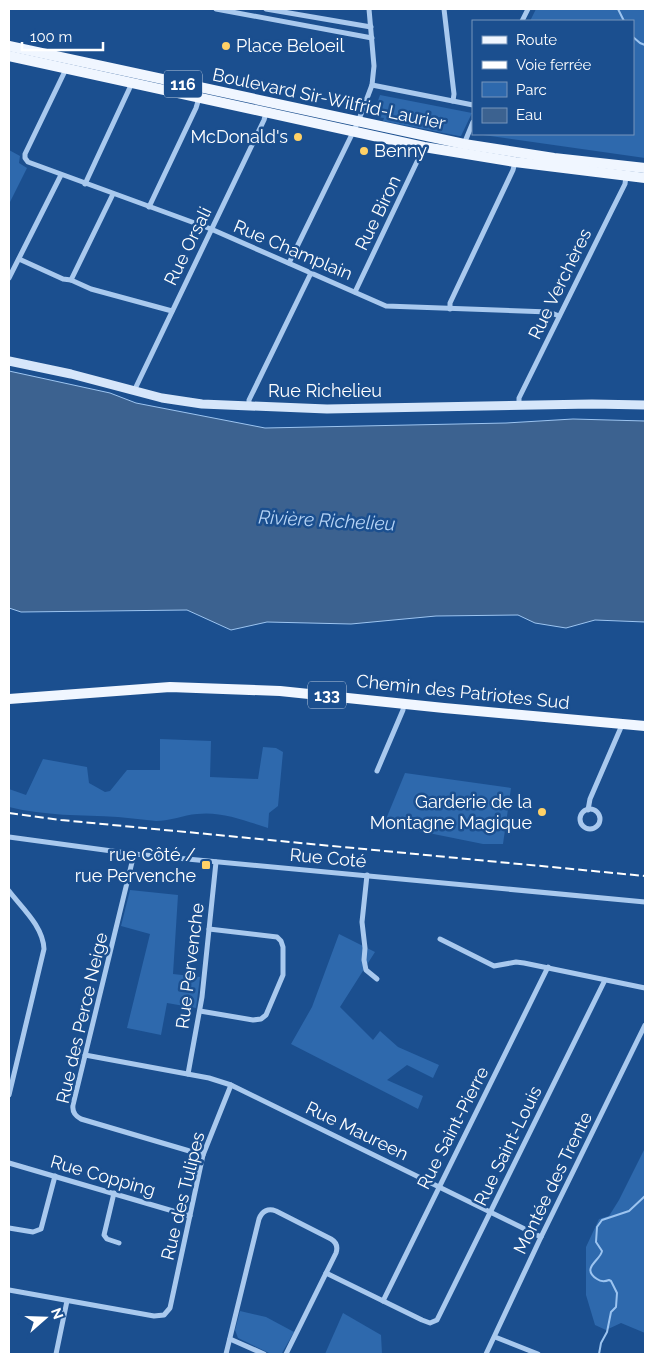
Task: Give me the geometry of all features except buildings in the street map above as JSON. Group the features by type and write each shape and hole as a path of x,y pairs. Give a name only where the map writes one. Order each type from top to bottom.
{"main road":[{"name":"Boulevard Sir-Wilfrid-Laurier","path":"9,46 356,126 424,147 515,162 645,178"},
{"name":"Boulevard Sir-Wilfrid-Laurier","path":"9,56 266,113 554,158 645,168"},
{"name":"Rue Richelieu","path":"9,361 57,370 186,403 337,409 519,405 645,405"},
{"name":"Chemin des Patriotes Sud","path":"9,699 185,687 295,691 645,726"}],"street":[{"path":"216,9 372,38"},
{"path":"266,9 371,27"},
{"path":"289,263 356,126 372,85 374,66 369,9"},
{"path":"444,9 454,94 453,101"},
{"name":"Rue Champlain","path":"66,69 25,154 26,160 85,184 211,229 391,307 549,312 559,316"},
{"path":"85,184 132,83"},
{"path":"372,85 472,105"},
{"path":"149,207 199,98"},
{"name":"Rue Orsali","path":"134,391 266,113"},
{"path":"464,144 472,124"},
{"name":"Rue Biron","path":"355,292 424,147"},
{"path":"450,309 450,302 515,162"},
{"path":"9,278 61,175"},
{"name":"Rue Verchères","path":"519,405 519,398 625,184 626,176"},
{"path":"72,280 113,194"},
{"path":"19,259 63,279 72,280 91,289 172,311"},
{"path":"249,406 249,400 311,273"},
{"path":"376,771 403,710 404,703"},
{"path":"588,810 590,799 622,724"},
{"name":"Rue Coté","path":"9,837 134,854 645,902"},
{"name":"Rue des Perce Neige","path":"134,854 73,1111 81,1119 203,1155"},
{"name":"Rue Pervenche","path":"188,1074 200,1010 216,862"},
{"path":"366,875 363,916 364,960 366,970 377,980"},
{"path":"9,891 39,930 43,939 44,949 9,1095"},
{"path":"200,1010 253,1020 261,1019 267,1013 284,970 282,945 277,937 209,929"},
{"path":"440,939 494,966 516,962 645,988"},
{"name":"Rue Saint-Pierre","path":"382,1301 548,967"},
{"name":"Rue Saint-Louis","path":"382,1301 424,1322 437,1320 605,980"},
{"name":"Montée des Trente","path":"486,1354 645,1025"},
{"name":"Rue Maureen","path":"85,1055 188,1074 232,1085 541,1237"},
{"name":"Rue des Tulipes","path":"67,1301 144,1315 158,1316 166,1314 170,1308 203,1155 232,1085"},
{"name":"Rue Copping","path":"9,1164 190,1216"},
{"path":"9,1228 33,1232 41,1229 55,1176"},
{"path":"114,1194 104,1235 107,1239 119,1243"},
{"path":"226,1354 259,1219 265,1211 275,1210 334,1241 337,1246 337,1251 286,1354"},
{"path":"326,1273 382,1301"},
{"path":"9,1290 67,1301 56,1354"},
{"path":"495,1337 538,1354"},
{"path":"230,1339 264,1354"}],"green space":[{"path":"536,9 645,9 645,158 483,135 634,135 634,20 530,20"},
{"path":"380,95 472,113 461,136 459,136 383,121 384,118 376,117 374,112"},
{"path":"9,150 20,156 19,163 27,168 9,204"},
{"path":"160,739 211,741 210,777 258,779 263,747 276,748 283,752 278,806 269,813 268,828 233,817 206,813 156,821 50,814 9,807 9,789 26,795 43,759 87,767 89,783 105,792 110,791 127,770 160,770"},
{"path":"405,773 511,788 503,844 483,844 384,824"},
{"path":"130,890 178,895 173,974 200,977 196,1008 167,1003 161,1035 127,1028 150,934 121,926"},
{"path":"339,934 375,952 340,1007 373,1040 380,1031 398,1047 439,1065 433,1078 407,1065 387,1080 423,1096 418,1109 291,1044 312,1007"},
{"path":"645,1148 645,1333 621,1323 606,1330 595,1325 586,1295 586,1247 599,1219 609,1216 619,1200"},
{"path":"240,1311 266,1317 294,1332 282,1353 271,1354 238,1338 235,1330"},
{"path":"343,1313 381,1335 382,1354 325,1354"}],"water":[{"name":"Rivière Richelieu","path":"9,371 110,393 136,403 265,428 506,423 573,419 645,421 645,622 595,620 566,628 535,623 518,615 436,616 351,624 267,622 231,630 187,610 21,612 9,608"}],"waterway":[{"path":"618,9 624,20"},
{"path":"634,38 645,45"},
{"path":"599,1354 601,1343 607,1332 611,1312 616,1307 617,1293 611,1281 600,1281 590,1271 602,1251 596,1242 597,1227 602,1220 629,1211 645,1196"}],"railway":[{"path":"9,813 61,820 645,876"}],"place":[{"name":"Place Beloeil","path":"226,46"},
{"name":"McDonald's","path":"298,137"},
{"name":"Benny","path":"364,151"},
{"name":"Garderie de la Montagne Magique","path":"542,812"},
{"name":"rue Côté / rue Pervenche","path":"206,865"}]}
